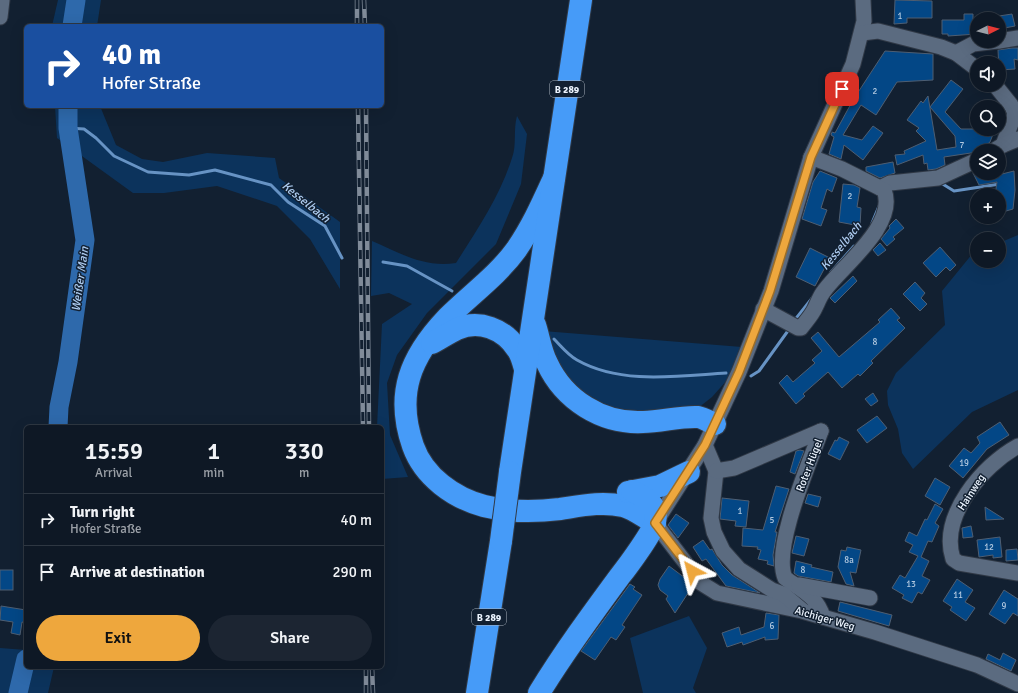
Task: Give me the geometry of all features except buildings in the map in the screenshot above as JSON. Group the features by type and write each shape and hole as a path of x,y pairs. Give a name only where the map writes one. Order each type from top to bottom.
{"highway":[{"name":"B 289","path":"477,693 534,322 581,0"},
{"path":"554,178 538,213 515,250 486,283 447,318 423,348 408,378 404,399 407,428 416,456 443,486 463,499 485,507 543,511 579,506 610,504 624,507 655,523"},
{"path":"534,322 547,363 563,388 579,403 596,413 618,421 642,422 698,417 715,424"},
{"path":"423,348 458,329 474,324 490,327 507,335 518,350 526,369"},
{"path":"579,506 632,491 660,486 689,472"},
{"path":"539,693 558,662 632,560 655,523 656,514 653,506 646,498 632,491"}],"street":[{"path":"0,17 2,0"},
{"path":"655,523 705,445 739,372 763,310 811,157 854,64 864,21 863,0"},
{"path":"862,33 878,31 941,47 956,53 970,64"},
{"path":"1006,40 1018,38"},
{"path":"956,53 970,46"},
{"path":"1000,92 1017,116 1000,144"},
{"path":"1006,144 1018,139"},
{"path":"811,157 820,159 884,192"},
{"path":"763,310 801,328 823,292 876,231 886,207 884,192 890,183 938,178 970,163"},
{"name":"Roter Hügel","path":"716,471 734,468 821,431 797,496 786,532 784,574 791,582"},
{"path":"705,445 716,471 711,518 714,532 723,550 739,569 791,600 802,611"},
{"name":"Hainweg","path":"1018,446 997,459 981,476 961,504 949,537 953,559 960,563 1018,573"},
{"name":"Aichiger Weg","path":"655,523 701,583 717,593 802,611 823,617 977,665 1018,684"},
{"path":"791,582 870,598"},
{"path":"791,582 813,597 820,606 823,617"}],"shaded area":[{"path":"58,0 101,0 97,24 52,24"},
{"path":"55,108 101,108 116,145 142,159 163,162 207,153 275,158 279,178 340,222 340,289 310,239 277,206 217,186 164,193 133,193 57,138"},
{"path":"517,116 527,134 521,184 496,244 427,313 397,355 387,383 390,435 408,477 384,479 384,425 377,425 382,324 412,304 389,293 371,296 372,241 402,255 423,261 444,264 456,263 495,199 501,186 513,153 515,143"},
{"path":"1018,235 1018,390 972,412 913,469 902,453 898,429 888,405 887,391 896,373 945,325 942,291 970,257 970,268 1006,268 1006,240"},
{"path":"543,331 742,347 728,379 712,397 698,408 680,414 601,409 557,369"},
{"path":"689,616 707,648 693,688 696,693 643,693 630,638"},
{"path":"0,648 24,650 24,669 54,669 48,693 0,693"}],"waterway":[{"name":"Weißer Main","path":"72,24 76,0"},
{"name":"Weißer Main","path":"58,425 59,407 68,362 85,240 68,128 68,108"},
{"name":"Kesselbach","path":"68,128 84,129 96,138 114,156 148,172 189,175 215,170 271,185 288,202 325,226 342,258"},
{"name":"Kesselbach","path":"941,183 954,191 1000,184"},
{"name":"Kesselbach","path":"872,223 879,206"},
{"name":"Kesselbach","path":"831,272 854,246"},
{"name":"Kesselbach","path":"383,262 407,266 452,291"},
{"name":"Kesselbach","path":"794,321 813,297"},
{"name":"Kesselbach","path":"751,376 759,371 790,328"},
{"name":"Kesselbach","path":"554,339 577,360 594,368 612,373 650,377 726,373"},
{"name":"Weißer Main","path":"18,693 24,668"}],"railway":[{"path":"357,0 357,24"},
{"path":"364,0 365,24"},
{"path":"358,108 363,425"},
{"path":"366,108 369,425"},
{"path":"366,669 366,693"},
{"path":"372,669 373,693"}],"route":[{"path":"692,571 655,523 705,445 739,372 770,291 800,188 811,157 842,89"}]}
